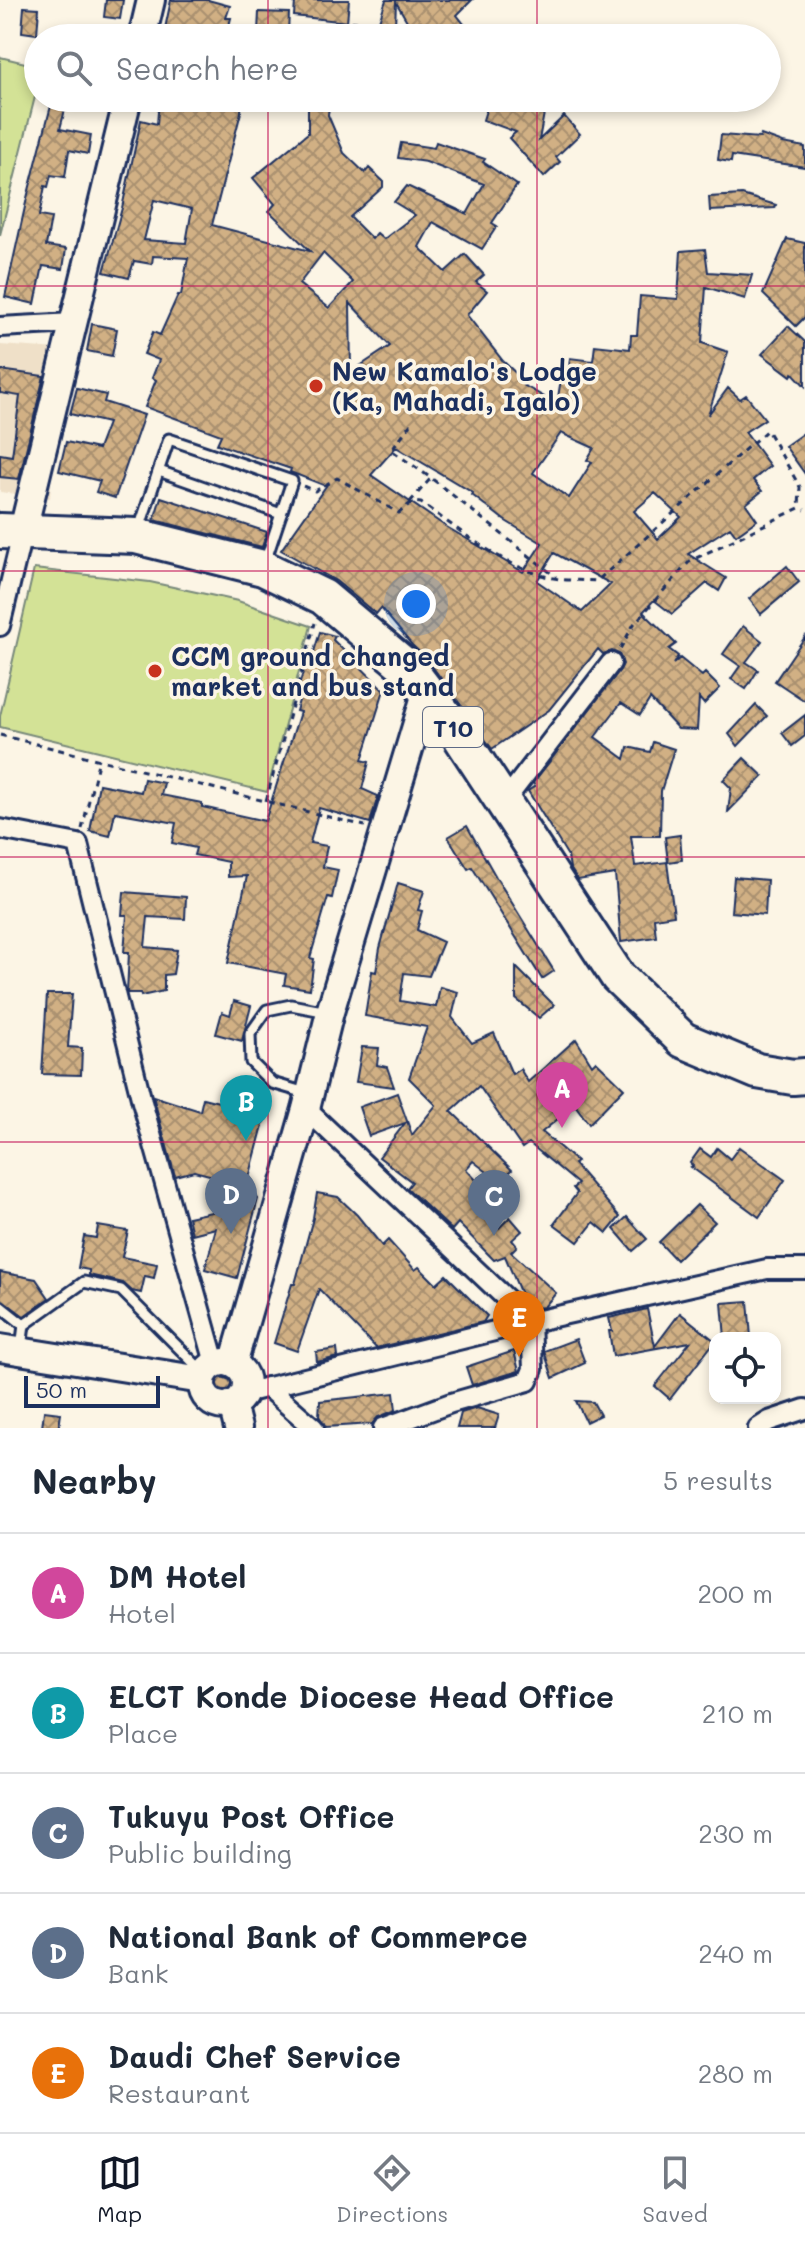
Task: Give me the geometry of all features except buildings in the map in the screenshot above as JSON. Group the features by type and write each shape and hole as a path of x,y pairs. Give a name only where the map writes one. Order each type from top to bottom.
{"highway":[{"name":"T10","path":"12,531 136,536 263,568 323,597 410,670 456,730 618,977 683,1040 757,1071 805,1076"}],"main road":[{"path":"145,24 151,0"},
{"path":"12,531 74,323 125,112"},
{"path":"10,1349 214,1370 243,1373 245,1403 226,1406 213,1403 204,1393 214,1370 308,1102 330,1012 426,693"}],"street":[{"path":"0,327 74,323"},
{"path":"0,626 12,531"},
{"path":"504,802 611,663"},
{"path":"0,829 78,844 142,1102 214,1370"},
{"path":"308,1102 531,1322 533,1369 528,1381 451,1403 383,1428"},
{"path":"245,1403 531,1322 767,1269 805,1269"},
{"path":"245,1403 314,1428"},
{"path":"758,1428 805,1409"}],"lane":[{"path":"136,536 169,439 292,481 263,568"},
{"path":"159,471 281,514"},
{"path":"308,1102 272,1083 251,1062 250,1034 267,1010 291,1005 330,1012"},
{"path":"10,1349 24,1325 84,1282 121,1290 214,1370"},
{"path":"0,1306 24,1325"}],"path":[{"path":"411,424 391,450 559,579"},
{"path":"399,513 412,502 421,503 525,570 559,579 597,581 767,430 800,487 799,508"},
{"path":"292,481 315,491 337,478 399,513"},
{"path":"399,513 431,478"},
{"path":"611,663 634,624 690,561 799,508 805,510"},
{"path":"266,801 323,597"},
{"path":"0,735 384,831"},
{"path":"78,844 99,759"}],"shaded area":[{"path":"0,345 59,349 50,498 0,492"}],"green space":[{"path":"0,57 24,63 24,112 31,112 0,235"},
{"name":"CCM ground changed market and bus stand","path":"34,569 150,582 238,601 311,626 267,792 0,727"}],"place":[{"name":"New Kamalo's Lodge (Ka, Mahadi, Igalo)","path":"316,386"},
{"name":"CCM ground changed market and bus stand","path":"155,671"},
{"name":"DM Hotel","path":"562,1128"},
{"name":"ELCT Konde Diocese Head Office","path":"246,1141"},
{"name":"National Bank of Commerce","path":"231,1234"},
{"name":"Tukuyu Post Office","path":"494,1236"},
{"name":"Daudi Chef Service","path":"519,1357"}]}
